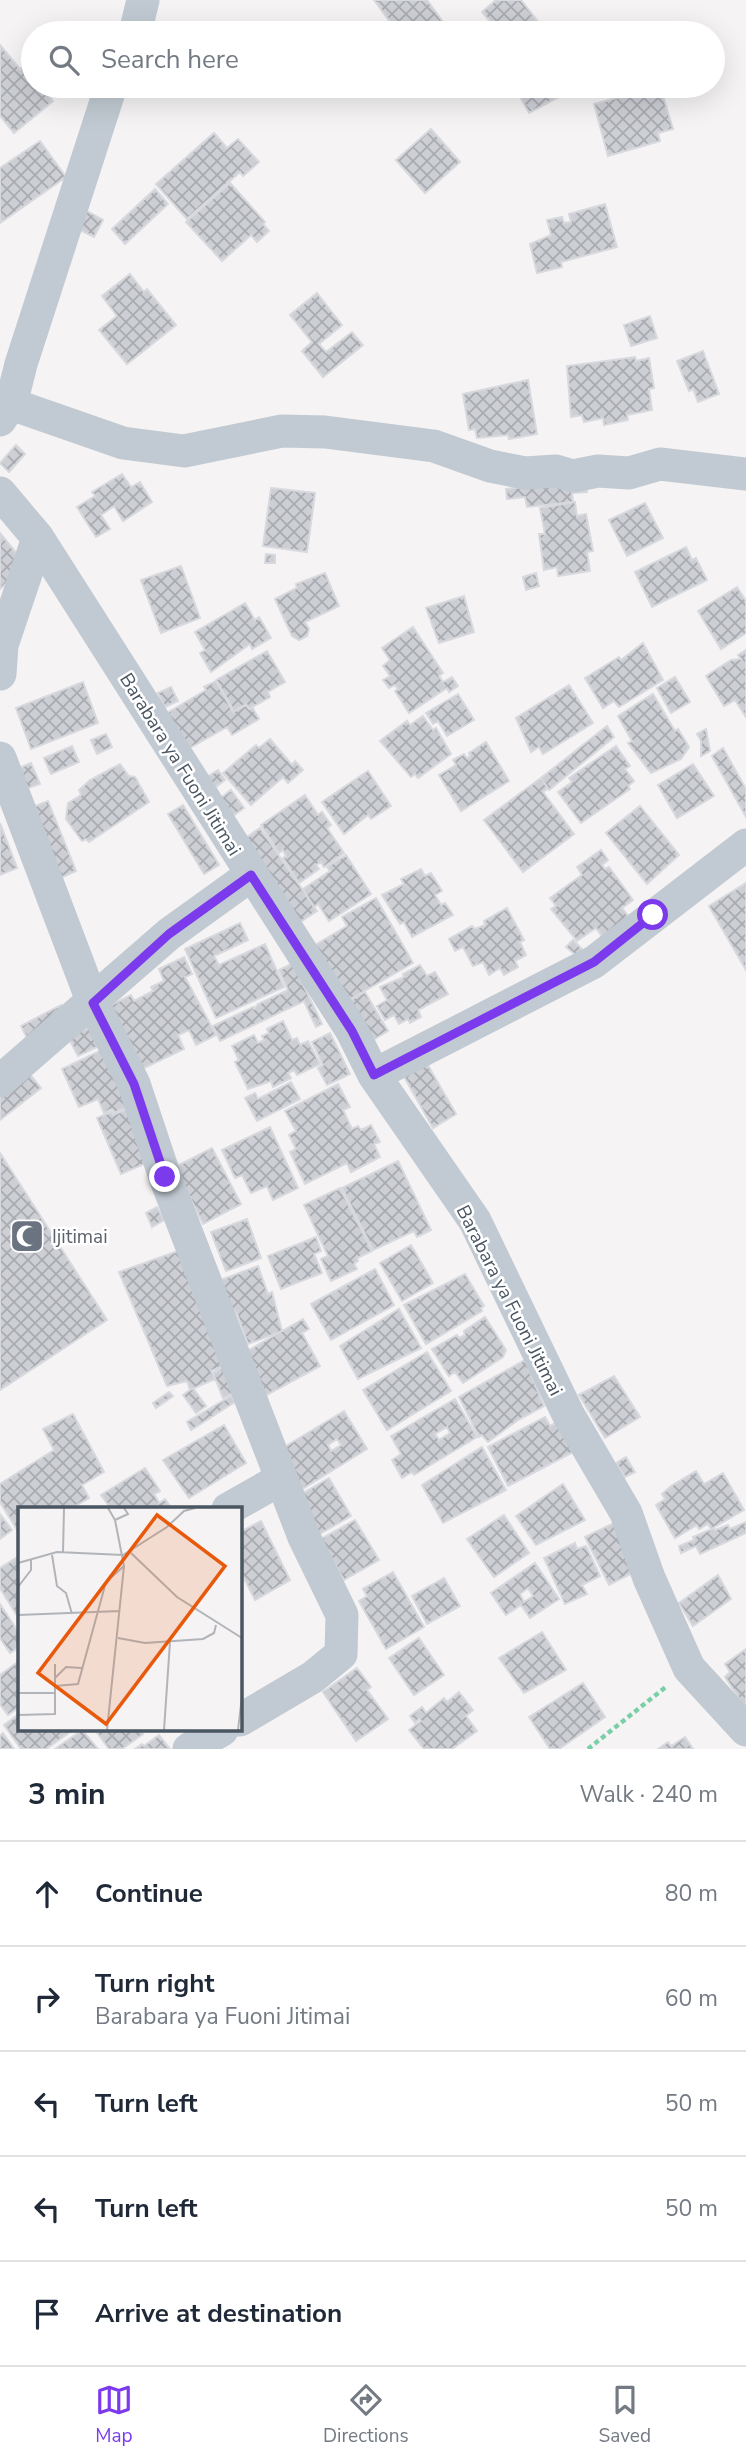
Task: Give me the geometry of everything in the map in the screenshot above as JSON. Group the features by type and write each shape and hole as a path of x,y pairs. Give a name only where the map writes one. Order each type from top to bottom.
{"street":[{"path":"138,21 143,0"},
{"path":"107,98 5,412 123,443 184,451 282,431 325,432 434,446 490,466 525,473 556,471 573,476 598,471 629,473 660,464 746,474"},
{"name":"Barabara ya Fuoni Jitimai","path":"0,493 38,538 352,1031 374,1075 475,1221 568,1413 626,1513 649,1578 689,1668 746,1730"},
{"path":"0,674 2,646 38,538"},
{"path":"0,758 93,1003 134,1084 165,1177 304,1537 342,1615 341,1654 313,1677 242,1719"},
{"path":"374,1075 594,962 746,845"},
{"path":"0,1081 93,1003 169,934 251,875"},
{"path":"232,1507 281,1479"},
{"path":"168,1731 182,1749"},
{"path":"189,1749 220,1731"}],"path":[{"path":"588,1749 689,1668"}],"building":[{"path":"374,0 427,0 442,21 389,21"},
{"path":"496,0 521,0 537,21 490,21 482,12"},
{"path":"0,45 21,68 21,98 50,98 53,101 14,133 0,116"},
{"path":"521,98 557,98 529,113"},
{"path":"616,98 664,98 673,129 658,133 660,141 608,156 594,104"},
{"path":"431,129 460,162 425,193 396,160"},
{"path":"214,133 227,148 238,139 259,162 243,176 240,172 187,219 156,184"},
{"path":"40,141 66,177 0,223 0,168"},
{"path":"230,183 265,222 263,224 269,231 257,242 251,235 222,261 186,222"},
{"path":"155,189 168,204 125,244 112,229"},
{"path":"605,204 617,247 561,262 562,267 537,273 530,244 551,235 547,220 562,217 564,223 571,222 569,214"},
{"path":"87,211 103,220 94,237 78,229"},
{"path":"130,274 144,292 147,289 176,325 127,364 99,330 117,316 102,296"},
{"path":"317,293 342,325 319,344 326,352 352,332 363,345 323,377 302,351 312,342 290,315"},
{"path":"650,316 657,338 631,346 624,325"},
{"path":"703,351 719,394 698,402 693,389 689,391 677,361"},
{"path":"635,357 636,361 649,358 654,388 649,389 652,410 627,415 628,420 604,425 603,418 584,422 582,415 571,417 567,366"},
{"path":"528,380 537,434 509,439 508,435 477,438 475,429 469,430 463,394"},
{"path":"16,445 25,454 9,472 0,463"},
{"path":"122,474 131,487 140,482 152,502 123,521 114,506 101,515 110,529 96,537 77,507 95,496 92,492"},
{"path":"586,481 587,492 572,493 573,502 527,507 525,497 507,499 506,489"},
{"path":"271,488 315,493 307,552 263,546"},
{"path":"575,502 577,516 586,514 593,551 587,552 590,571 558,576 557,567 544,570 539,534 545,534 540,508"},
{"path":"645,503 663,538 627,556 609,520"},
{"path":"0,533 26,565 0,589"},
{"path":"686,547 692,560 696,558 707,580 652,607 635,572"},
{"path":"266,554 275,555 275,563 265,563"},
{"path":"181,566 200,618 161,633 141,580"},
{"path":"325,573 339,606 305,622 309,629 307,636 299,640 292,636 275,599 297,588 296,584"},
{"path":"536,573 539,586 526,590 523,577"},
{"path":"737,587 746,601 746,633 721,649 698,611"},
{"path":"464,596 474,632 439,643 426,608"},
{"path":"245,603 255,620 259,617 271,638 252,649 250,644 211,672 200,653 205,650 195,632"},
{"path":"413,627 443,673 439,676 443,682 452,677 458,686 449,692 447,688 409,713 395,691 398,689 395,685 389,688 383,680 390,676 383,666 390,660 382,648"},
{"path":"643,643 663,680 619,707 614,701 603,708 585,678 619,657 621,660"},
{"path":"746,650 746,717 735,700 724,706 706,676 731,660 741,659 738,655"},
{"path":"267,651 285,682 268,692 270,697 249,709 246,704 234,711 216,680"},
{"path":"675,677 690,702 671,713 657,688"},
{"path":"216,681 233,712 246,705 249,709 252,707 259,719 232,735 227,727 188,749 167,713"},
{"path":"83,682 98,723 31,749 16,708"},
{"path":"569,685 593,723 543,754 539,747 531,752 516,718"},
{"path":"171,687 178,701 165,707 158,693"},
{"path":"458,694 474,720 447,736 438,721 433,724 426,713"},
{"path":"653,694 675,731 678,729 689,747 681,759 651,773 628,743 632,741 618,716"},
{"path":"423,716 433,730 436,728 451,754 418,778 415,774 411,777 380,741 407,721 410,725"},
{"path":"607,726 614,737 549,790 541,778"},
{"path":"706,729 710,751 701,756 701,741 697,734"},
{"path":"106,734 112,747 97,754 91,740"},
{"path":"270,739 292,765 295,761 303,770 288,783 283,777 251,805 223,773 256,745 259,748"},
{"path":"486,742 509,781 461,811 439,775 456,765 453,760 464,754 467,758 469,753"},
{"path":"72,746 79,762 51,774 44,758"},
{"path":"616,746 630,766 625,769 634,781 628,786 630,789 581,823 558,792 572,782 569,778"},
{"path":"723,748 746,789 746,817 712,756"},
{"path":"31,763 40,784 19,791 12,771"},
{"path":"120,764 129,776 135,777 149,802 89,842 86,839 82,841 66,819 68,803 81,795 79,790 90,780"},
{"path":"693,764 714,796 677,818 658,785"},
{"path":"218,770 225,780 213,789 205,778"},
{"path":"368,771 391,806 371,819 368,815 344,834 322,802"},
{"path":"541,778 548,788 543,792 574,834 523,872 484,820"},
{"path":"231,790 244,808 230,818 217,801"},
{"path":"305,795 318,815 322,812 331,825 327,828 344,853 324,867 321,862 316,865 319,869 299,883 283,858 286,856 283,850 279,853 261,825"},
{"path":"48,801 76,871 58,879 28,809"},
{"path":"183,805 219,865 204,874 168,814"},
{"path":"640,806 679,855 647,884 606,833"},
{"path":"0,823 17,868 0,875"},
{"path":"260,828 317,911 299,923 240,842"},
{"path":"601,850 608,860 602,865 605,869 609,867 633,900 622,908 633,922 606,942 596,928 577,941 551,909 556,906 550,898 582,875 577,867"},
{"path":"346,855 371,894 329,921 318,904 314,907 303,889 330,871 327,867"},
{"path":"421,869 425,876 431,873 442,891 435,895 441,905 445,903 453,915 412,937 404,922 400,924 382,895 404,884 401,879"},
{"path":"746,883 746,970 709,906"},
{"path":"376,898 413,963 347,1001 315,945 347,926 342,917"},
{"path":"507,908 524,940 520,942 526,955 515,961 518,967 504,975 500,968 489,975 483,962 473,966 463,947 455,951 449,939 472,926 475,929 485,925 484,921"},
{"path":"240,923 248,940 214,956 219,965 265,944 284,987 216,1018 185,949"},
{"path":"573,940 585,952 579,958 566,947"},
{"path":"184,957 192,974 185,977 216,1035 196,1045 189,1030 178,1035 184,1049 140,1070 109,1006 131,995 134,1001 153,991 151,987 164,981 159,969"},
{"path":"293,963 322,1024 316,1027 304,1001 220,1041 213,1026 253,1007 254,1009 258,1004 288,990 279,970"},
{"path":"420,965 427,976 435,972 448,994 418,1010 421,1017 410,1023 408,1019 399,1024 394,1015 385,1020 377,1006 387,1000 380,987 404,977 403,974"},
{"path":"365,992 388,1031 373,1040 349,1001"},
{"path":"61,1005 67,1016 27,1038 21,1026"},
{"path":"283,1021 292,1040 297,1038 300,1045 308,1041 320,1064 297,1075 294,1070 288,1073 291,1078 273,1087 271,1081 248,1089 235,1062 239,1060 232,1046 254,1035 258,1043 264,1040 262,1036 269,1033 267,1029"},
{"path":"101,1022 97,1047 78,1056 68,1037"},
{"path":"330,1033 350,1074 327,1085 318,1068 323,1065 312,1042"},
{"path":"112,1045 135,1103 114,1113 112,1109 104,1113 98,1099 79,1107 62,1069"},
{"path":"426,1062 456,1114 433,1128 403,1075"},
{"path":"29,1073 41,1088 0,1120 0,1096"},
{"path":"291,1082 300,1099 257,1121 245,1098 255,1093 258,1099"},
{"path":"338,1084 350,1107 343,1110 352,1129 358,1126 361,1130 371,1125 380,1142 374,1144 380,1157 351,1172 347,1163 305,1184 290,1152 296,1149 289,1135 296,1131 285,1111"},
{"path":"134,1106 156,1159 121,1174 97,1118"},
{"path":"270,1127 298,1188 273,1200 267,1186 251,1193 242,1175 235,1178 222,1150"},
{"path":"212,1148 241,1204 203,1224 175,1167"},
{"name":"Ijitimai","path":"0,1153 107,1320 0,1390"},
{"path":"398,1161 431,1230 417,1237 414,1231 373,1250 342,1188"},
{"path":"340,1188 372,1251 357,1258 358,1261 354,1264 357,1269 331,1281 321,1259 328,1256 304,1205"},
{"path":"157,1207 164,1220 152,1227 146,1213"},
{"path":"247,1219 261,1258 226,1271 211,1232"},
{"path":"316,1237 321,1251 314,1254 322,1273 281,1289 268,1256"},
{"path":"411,1245 433,1283 402,1301 380,1263"},
{"path":"178,1251 225,1365 211,1371 215,1379 190,1390 187,1381 167,1386 119,1272"},
{"path":"258,1266 268,1294 272,1292 282,1331 248,1344 237,1314 210,1284"},
{"path":"375,1269 394,1305 331,1340 311,1304"},
{"path":"465,1274 484,1306 482,1311 426,1344 404,1305"},
{"path":"399,1309 421,1348 358,1379 340,1346"},
{"path":"485,1317 506,1350 503,1357 463,1383 455,1372 449,1376 432,1349 457,1335 459,1338 465,1335 464,1331"},
{"path":"303,1319 309,1329 302,1333 320,1366 263,1397 237,1357"},
{"path":"427,1352 451,1391 387,1430 363,1390"},
{"path":"525,1360 544,1406 518,1420 488,1442 482,1435 479,1437 459,1397"},
{"path":"224,1367 233,1393 223,1398 213,1373"},
{"path":"614,1376 640,1417 605,1438 579,1395"},
{"path":"193,1388 206,1406 196,1413 183,1395"},
{"path":"169,1392 173,1396 156,1408 153,1403"},
{"path":"231,1396 235,1402 191,1430 187,1422"},
{"path":"455,1399 477,1437 414,1475 412,1472 402,1478 392,1460 401,1454 391,1436","holes":["447,1427 450,1433 439,1440 435,1434"]},
{"path":"344,1411 367,1449 299,1491 276,1452","holes":["337,1439 341,1445 331,1451 328,1445"]},
{"path":"73,1414 104,1472 82,1485 89,1498 73,1507 18,1507 18,1531 0,1502 0,1484 54,1450 43,1429"},
{"path":"545,1417 550,1426 561,1420 577,1450 508,1486 488,1447"},
{"path":"224,1425 246,1463 189,1498 163,1460"},
{"path":"482,1447 506,1490 443,1523 422,1485"},
{"path":"626,1457 635,1472 625,1477 616,1463"},
{"path":"145,1468 160,1491 154,1494 159,1503 165,1499 171,1507 110,1507 101,1495"},
{"path":"696,1471 704,1484 723,1473 744,1510 711,1529 708,1524 699,1529 697,1525 675,1538 656,1505 665,1499 662,1494 671,1486"},
{"path":"329,1478 351,1516 318,1535 296,1497"},
{"path":"563,1484 585,1520 536,1545 516,1516"},
{"path":"0,1514 12,1530 0,1539"},
{"path":"504,1515 529,1553 494,1577 467,1539"},
{"path":"355,1520 379,1560 344,1580 321,1539"},
{"path":"261,1521 290,1580 255,1600 242,1574 242,1531"},
{"path":"746,1522 746,1533 700,1554 696,1546 681,1553 679,1546 694,1540 693,1537 714,1528 715,1530 728,1525 730,1529"},
{"path":"614,1523 638,1570 609,1585 585,1537"},
{"path":"575,1543 577,1549 586,1546 600,1576 582,1585 587,1594 565,1604 544,1558"},
{"path":"18,1557 18,1617 0,1588 0,1568"},
{"path":"535,1563 559,1599 530,1618 521,1605 506,1615 491,1593","holes":["528,1588 533,1596 524,1602 520,1594"]},
{"path":"393,1572 424,1627 386,1649 359,1601 367,1596 363,1589"},
{"path":"718,1575 731,1599 693,1626 679,1603"},
{"path":"444,1578 460,1606 427,1624 412,1596"},
{"path":"0,1604 18,1631 18,1648 10,1653 0,1638"},
{"path":"542,1632 566,1670 524,1693 499,1658"},
{"path":"419,1638 444,1675 414,1695 389,1658"},
{"path":"746,1649 746,1709 725,1677 730,1672 725,1664"},
{"path":"18,1662 18,1708 8,1715 0,1704 0,1675"},
{"path":"357,1668 371,1687 367,1690 388,1719 356,1741 323,1692"},
{"path":"583,1683 605,1717 559,1749 550,1749 529,1717"},
{"path":"459,1692 473,1710 466,1716 477,1731 452,1749 424,1749 409,1730 421,1721 419,1719 415,1723 410,1716 422,1707 426,1713 444,1698 447,1702"},
{"path":"18,1715 18,1731 72,1731 46,1749 21,1749 4,1725"},
{"path":"83,1731 98,1749 55,1749"},
{"path":"96,1731 141,1731 143,1734 122,1749 109,1749"},
{"path":"3,1733 14,1749 0,1749 0,1736"},
{"path":"159,1735 170,1749 135,1749 142,1744 144,1746"},
{"path":"685,1737 693,1749 658,1749 668,1742 671,1746"}],"place":[{"name":"Ijitimai","path":"27,1236"}],"route":[{"path":"165,1177 134,1084 93,1003 169,934 251,875 352,1031 374,1075 594,962 653,915"}]}
